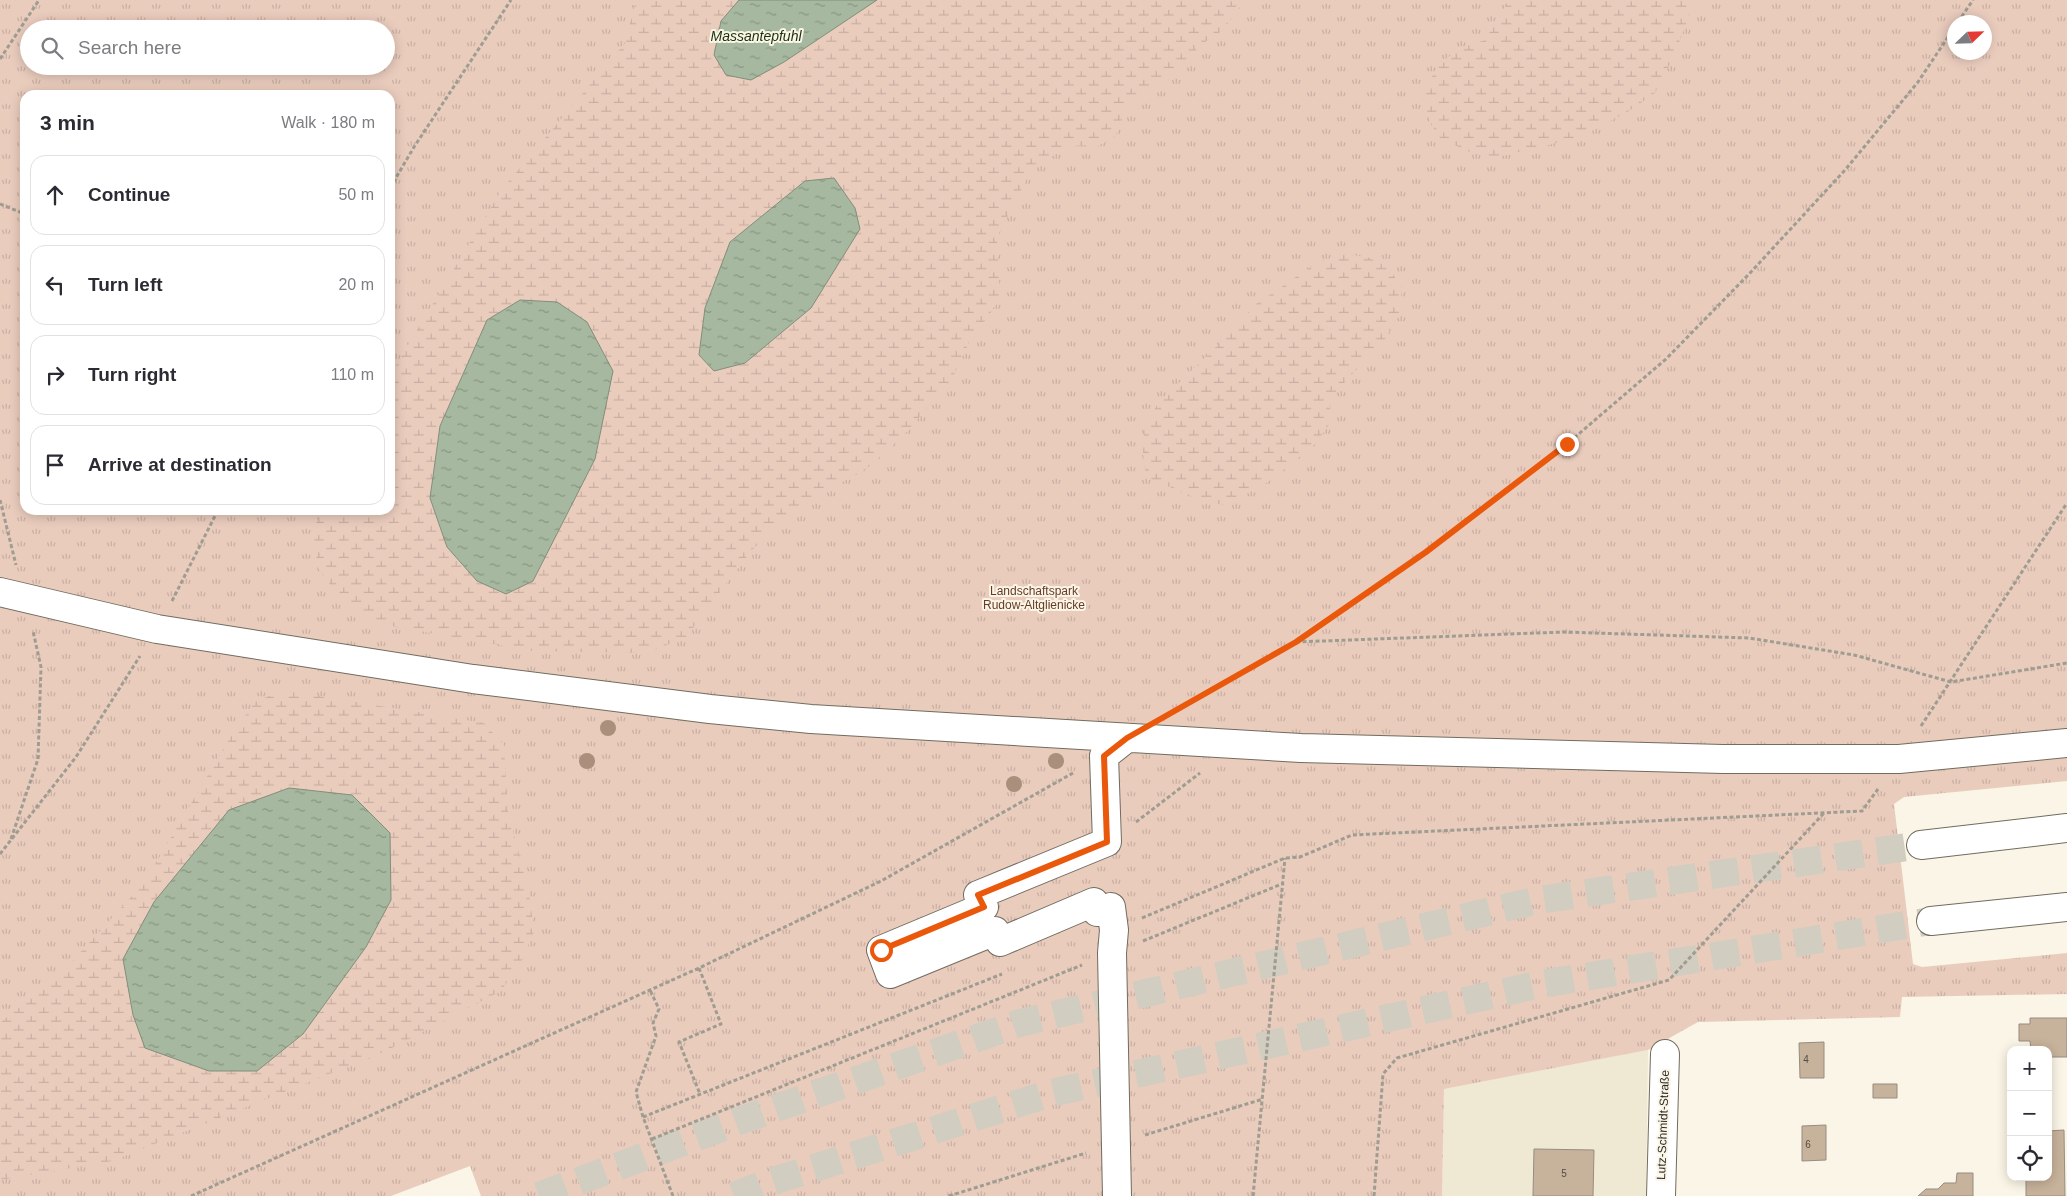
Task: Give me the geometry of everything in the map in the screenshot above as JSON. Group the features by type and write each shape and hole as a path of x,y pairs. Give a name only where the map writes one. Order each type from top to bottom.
{"main road":[{"path":"12,595 157,629 474,679 710,709 812,719 1301,748 1724,760 1899,759 2067,743"},
{"path":"1117,1196 1111,907 1097,912 1094,902 1000,942 995,931 890,974 881,950 984,907 978,895 1107,842 1104,756 1127,738"},
{"path":"1921,845 2067,828"},
{"path":"1931,921 2067,907"},
{"name":"Lutz-Schmidt-Straße","path":"1661,1196 1665,1054"}],"path":[{"path":"26,20 39,0"},
{"path":"395,179 414,147 511,0"},
{"path":"1963,15 1973,0"},
{"path":"0,59 20,29"},
{"path":"1178,709 1296,642 1426,552 1567,444 1666,359 1846,170 1918,82 1947,38"},
{"path":"0,204 20,212"},
{"path":"0,500 12,595 41,667 38,759 10,842"},
{"path":"1899,759 2067,503"},
{"path":"0,854 76,757 157,629 215,515"},
{"path":"1296,642 1564,632 1749,638 1854,655 1951,682 2067,662"},
{"path":"1107,842 1126,830 1236,745"},
{"path":"190,1196 699,968 880,880 1104,756"},
{"path":"652,1139 1113,942 1285,858 1300,856 1352,835 1862,811 1882,783"},
{"path":"1374,1196 1383,1074 1397,1058 1669,980 1825,813"},
{"path":"1253,1196 1285,858"},
{"path":"1113,942 1284,883"},
{"path":"699,968 721,1024 679,1042 700,1094"},
{"path":"643,1117 1003,974"},
{"path":"650,990 659,1009 653,1023 656,1036 636,1092 643,1117 673,1196"}],"shaded area":[{"path":"1648,1050 1646,1196 1442,1196 1444,1089"}],"green space":[{"name":"Landschaftspark Rudow-Altglienicke","path":"0,0 2067,0 2067,781 1904,797 1894,804 1913,964 1922,967 2067,953 2067,994 1902,997 1900,1017 1698,1022 1648,1050 1444,1089 1442,1196 481,1196 470,1166 391,1196 0,1196"},
{"path":"636,0 739,0 721,21 751,80 784,62 877,0 1245,0 1223,30 1199,46 1177,75 1128,104 1115,137 1096,147 1073,146 1034,165 997,237 1000,300 970,340 952,379 903,436 865,470 799,505 751,551 686,637 647,653 532,651 380,624 331,586 318,568 313,530 320,515 395,515 395,367 502,189 625,43"},
{"path":"1509,0 1692,0 1692,8 1674,56 1655,93 1629,111 1586,134 1542,147 1497,157 1472,153 1441,139 1430,123 1423,93 1439,64 1461,48 1485,40"},
{"path":"1344,254 1367,257 1387,266 1402,287 1400,314 1385,339 1331,397 1329,425 1315,444 1273,479 1227,505 1206,502 1146,477 1143,454 1144,429 1158,403 1210,353 1256,304 1318,262"},
{"path":"283,690 484,723 504,745 508,811 529,893 534,932 522,960 501,991 384,1052 112,1161 0,1180 0,1023 65,969 144,883 231,736 255,702","holes":["352,795 390,833 391,900 366,947 303,1034"]}],"water":[{"name":"Massantepfuhl","path":"739,0 877,0 784,62 751,80 726,75 714,55 721,21"},
{"path":"834,178 855,208 860,229 811,308 745,363 714,371 699,355 705,308 730,242 805,181"},
{"path":"520,300 557,302 587,322 613,371 595,459 533,581 506,594 477,581 447,547 430,498 440,426 487,320"},
{"path":"289,788 352,795 390,833 391,900 366,947 303,1034 257,1071 209,1071 145,1048 133,1015 123,959 154,902 229,810"}],"building":[{"path":"2030,1018 2067,1018 2067,1057 2052,1057 2052,1046 2031,1046 2030,1041 2019,1041 2019,1024 2030,1024"},
{"path":"1824,1042 1824,1078 1800,1078 1799,1043"},
{"path":"1873,1084 1897,1084 1897,1098 1873,1098"},
{"path":"1826,1125 1826,1160 1802,1161 1802,1126"},
{"path":"2064,1130 2065,1196 2026,1196 2026,1181 2052,1181 2052,1131"},
{"path":"1534,1149 1594,1150 1593,1196 1533,1196"},
{"path":"1957,1173 1973,1173 1973,1196 1918,1196 1926,1189 1938,1189 1944,1183 1956,1183"}],"tunnel":[{"path":"539,1196 742,1120 1020,1023 1538,900 1921,845"},
{"path":"734,1196 770,1182 1051,1093 1541,984 1931,921"}],"route":[{"path":"881,950 984,907 978,895 1107,842 1104,756 1127,738 1296,642 1426,552 1567,444"}]}
